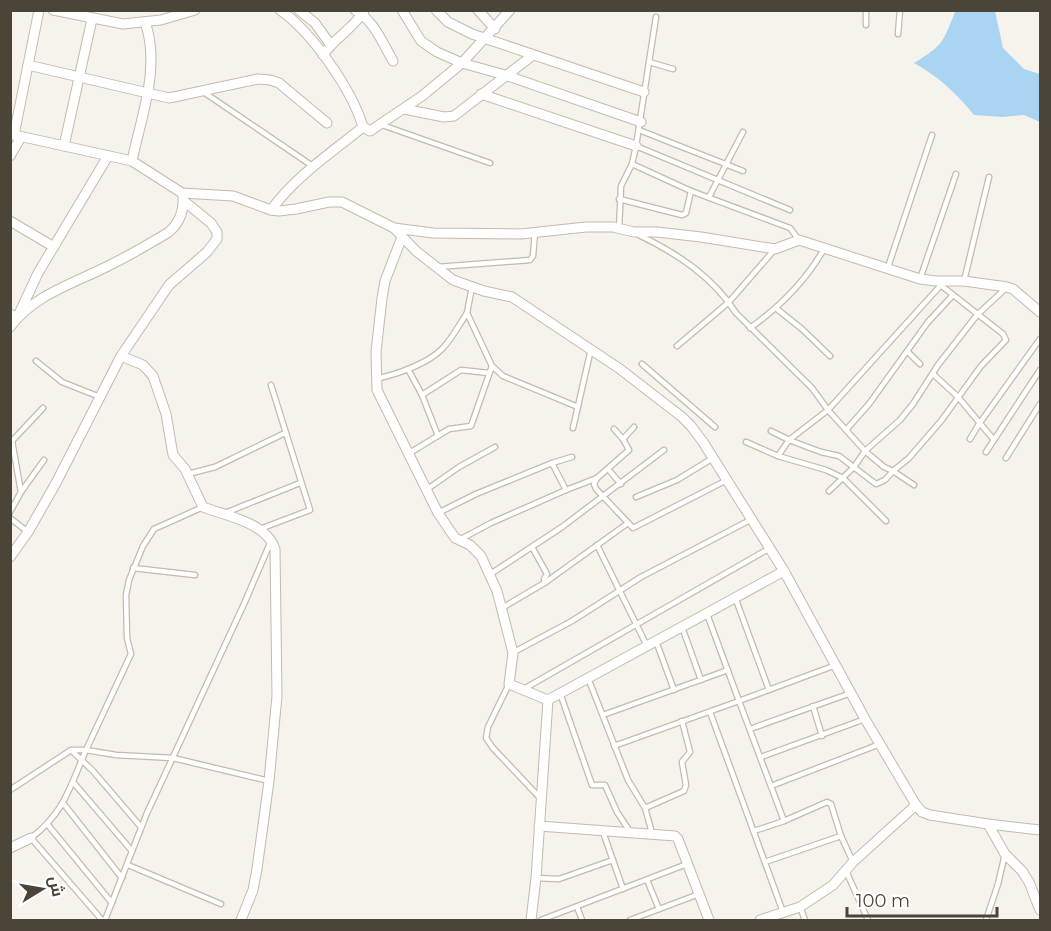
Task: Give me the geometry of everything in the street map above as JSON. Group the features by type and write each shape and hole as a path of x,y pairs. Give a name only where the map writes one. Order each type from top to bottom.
{"street":[{"path":"10,156 39,10"},
{"path":"53,10 123,24 145,22 195,10"},
{"path":"103,21 105,10"},
{"path":"280,10 292,19 323,55 353,102 363,127 370,131 404,109 462,63 495,29 508,11"},
{"path":"299,10 315,23 330,44"},
{"path":"402,10 414,32 429,48 462,63 506,75 640,126"},
{"path":"436,10 448,22 486,39 645,92"},
{"path":"478,10 495,29"},
{"path":"323,55 330,44 356,22 360,12"},
{"path":"360,12 378,35 393,61"},
{"path":"64,146 92,19"},
{"path":"132,161 152,58 150,34 145,22"},
{"path":"404,109 449,117 458,113 533,55"},
{"path":"28,65 169,98 258,79 270,80 279,83 327,123"},
{"path":"481,94 636,146"},
{"path":"271,210 285,191 363,127"},
{"path":"10,557 28,532 85,429 121,356 169,285 207,252 217,239 217,232 211,223 183,197 132,161 15,135"},
{"path":"12,320 108,156"},
{"path":"183,197 221,194 279,211 296,210 329,202 342,202 394,228 442,233 535,232 586,227 679,235 775,249 799,240 920,279 938,283 964,281 1007,287 1038,310"},
{"path":"12,320 68,284 108,267 169,232 180,217 183,197"},
{"path":"10,221 54,247"},
{"path":"394,228 453,280 512,297 591,349 668,395 692,426 770,548 865,719 922,812 988,825 1041,830"},
{"path":"402,237 382,298 376,380 379,394 438,513 454,537 475,550 489,574 502,608 513,653 509,684 548,700"},
{"path":"121,356 143,365 151,373 166,414 173,455 188,474 203,507 260,529 272,540 276,563 277,673 269,781 255,882 241,921"},
{"path":"548,700 784,571"},
{"path":"531,921 548,700"},
{"path":"760,921 800,907 833,885 853,862 916,805"},
{"path":"988,825 1005,854 1022,871 1029,882 1041,910"},
{"path":"539,826 675,836 709,921"},
{"path":"10,848 31,838"}],"lane":[{"path":"866,10 866,25"},
{"path":"898,34 900,10"},
{"path":"619,229 621,186 632,164 636,146 656,17"},
{"path":"649,62 673,69"},
{"path":"200,90 314,167"},
{"path":"382,125 490,163"},
{"path":"640,126 743,171"},
{"path":"709,197 743,132"},
{"path":"887,270 932,135"},
{"path":"636,146 790,210"},
{"path":"632,164 691,191 790,228 799,240"},
{"path":"920,279 956,174"},
{"path":"964,281 989,177"},
{"path":"620,199 682,215 686,213 691,191"},
{"path":"437,267 530,260 533,256 535,232"},
{"path":"634,232 688,262 713,284 750,328 812,388 828,410 865,451 884,467 914,485"},
{"path":"677,346 729,302 775,249"},
{"path":"750,328 777,309 814,266 825,249"},
{"path":"771,431 789,440 839,456 876,484 885,480 892,471 909,458 941,421 981,366 1006,340 1003,334 938,283 828,410 789,440 778,456"},
{"path":"376,380 408,369 442,348 467,313 472,287"},
{"path":"829,491 854,467 865,451 900,420 977,315 1007,287"},
{"path":"846,430 869,404 928,322 953,295"},
{"path":"777,309 802,328 830,356"},
{"path":"1038,310 1041,319"},
{"path":"467,313 492,366 503,376 578,407"},
{"path":"970,439 1041,339"},
{"path":"573,428 591,349"},
{"path":"908,352 920,364"},
{"path":"36,362 62,382 100,397"},
{"path":"642,364 668,395 715,427"},
{"path":"408,454 449,429 471,426 492,366"},
{"path":"408,369 422,395 438,436"},
{"path":"422,395 461,370 489,373"},
{"path":"986,453 1041,370"},
{"path":"933,374 958,398 994,440"},
{"path":"260,529 309,511 271,385"},
{"path":"1006,458 1041,404"},
{"path":"21,492 12,441 43,408"},
{"path":"624,439 634,427"},
{"path":"458,540 491,523 597,478 628,450 624,439 614,429"},
{"path":"188,474 215,467 285,433"},
{"path":"746,442 778,456 826,470 843,478 886,522"},
{"path":"426,490 459,467 495,447"},
{"path":"489,574 603,498 664,450"},
{"path":"438,513 476,494 572,457"},
{"path":"636,497 677,480 713,458"},
{"path":"10,512 44,460"},
{"path":"552,463 566,490"},
{"path":"608,469 621,484"},
{"path":"597,478 594,487 631,527 638,527 727,480"},
{"path":"222,514 300,483"},
{"path":"203,507 151,531 133,568 128,587 127,639 131,654 63,803 48,825 31,838 103,921 128,865 141,827 272,540"},
{"path":"10,519 28,532"},
{"path":"513,653 572,621 641,577 752,519"},
{"path":"502,608 546,582 628,524"},
{"path":"597,545 636,623 651,643 674,690"},
{"path":"532,547 547,574 544,579 546,582"},
{"path":"522,690 770,548"},
{"path":"133,568 195,575"},
{"path":"735,597 769,690"},
{"path":"707,613 784,821"},
{"path":"682,627 701,680"},
{"path":"614,746 836,665"},
{"path":"603,716 728,670"},
{"path":"588,678 628,780 645,808 652,835"},
{"path":"509,684 488,727 486,738 541,799"},
{"path":"560,693 592,786 605,785 617,812 631,833"},
{"path":"750,729 851,693"},
{"path":"813,706 822,736"},
{"path":"710,712 783,912"},
{"path":"761,757 865,719"},
{"path":"645,808 684,790 686,786 682,762 690,752 682,721"},
{"path":"771,786 880,744"},
{"path":"10,790 71,750 173,758 269,781"},
{"path":"71,750 82,759 141,827"},
{"path":"73,782 132,851"},
{"path":"754,831 827,802 831,804 841,836 853,862"},
{"path":"63,803 122,878"},
{"path":"48,825 112,903"},
{"path":"603,831 623,889"},
{"path":"765,862 841,836"},
{"path":"986,921 1005,854"},
{"path":"536,878 559,879 613,860"},
{"path":"542,920 687,864"},
{"path":"128,865 222,904"},
{"path":"846,870 868,921"},
{"path":"647,880 659,909"},
{"path":"630,921 699,894"},
{"path":"577,907 582,921"},
{"path":"800,907 805,921"}],"water":[{"path":"956,10 995,11 1003,48 1024,69 1040,74 1040,122 1024,115 1003,117 974,115 947,86 914,63 941,42"}]}
